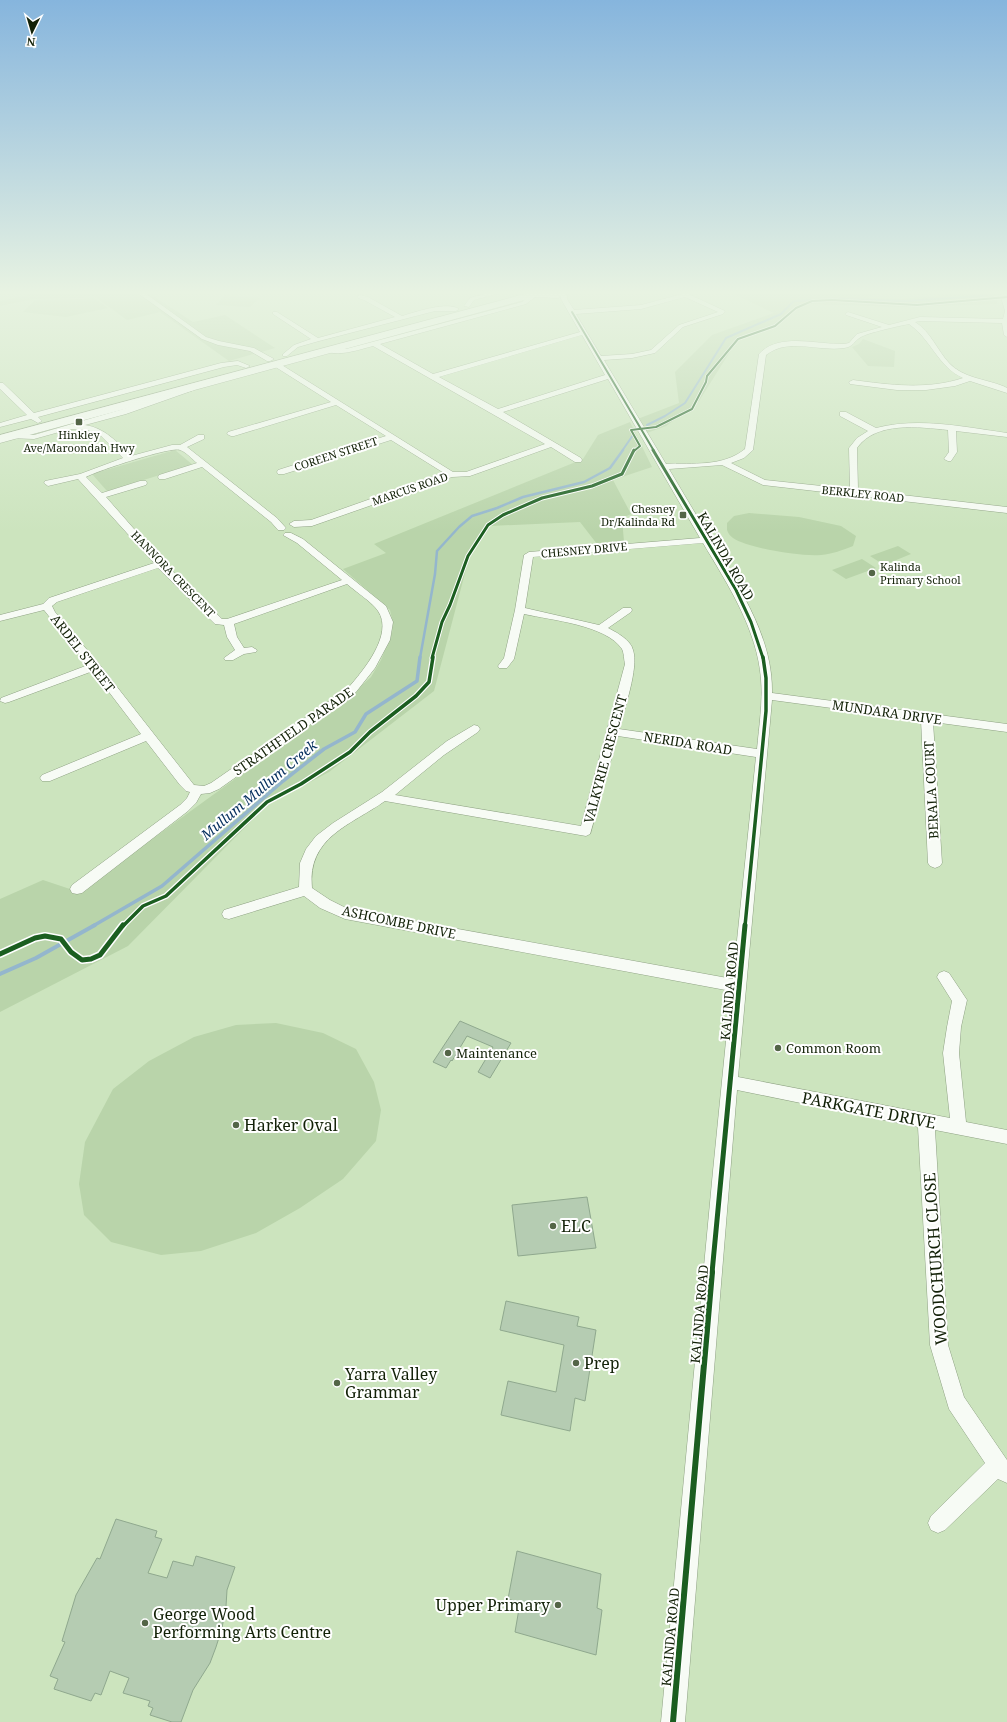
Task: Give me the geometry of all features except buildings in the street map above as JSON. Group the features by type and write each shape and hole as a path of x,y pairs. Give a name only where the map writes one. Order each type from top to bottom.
{"highway":[{"path":"0,431 35,419 225,371"},
{"path":"5,438 244,371"}],"street":[{"path":"289,371 452,474"},
{"path":"424,371 553,444 578,460"},
{"path":"433,376 449,371"},
{"name":"KALINDA ROAD","path":"607,371 746,610 759,639 766,669 767,696 762,754 730,1082 672,1722"},
{"path":"663,467 724,463 744,455 749,450 760,371"},
{"path":"957,371 969,379 1007,391"},
{"path":"497,412 601,378 610,377"},
{"path":"853,382 885,387 920,388 944,386 969,379"},
{"path":"5,438 34,437 110,416 214,381"},
{"path":"0,385 35,419"},
{"path":"231,434 338,402"},
{"path":"843,414 875,430"},
{"path":"98,430 100,424 110,416"},
{"path":"0,425 35,419"},
{"path":"70,426 89,427 98,430 130,459"},
{"path":"854,493 853,448 861,438 875,430 910,426 1007,434"},
{"path":"948,459 953,452 952,429"},
{"path":"48,483 82,476 92,471 172,447 182,447 185,444 201,437"},
{"name":"COREEN STREET","path":"281,472 392,437"},
{"name":"MARCUS ROAD","path":"281,528 297,530 312,523 452,474 467,474 553,444"},
{"name":"STRATHFIELD PARADE","path":"182,447 274,520 281,528 280,530 282,533 288,535 297,530"},
{"name":"BERKLEY ROAD","path":"724,463 763,482 1007,510"},
{"path":"162,477 204,464"},
{"name":"HANNORA CRESCENT","path":"82,476 160,564 218,622 228,622 348,581"},
{"path":"100,496 143,483"},
{"name":"STRATHFIELD PARADE","path":"197,790 206,790 215,786 352,690 369,671 386,636 388,621 382,608 348,581 297,530 274,520"},
{"name":"CHESNEY DRIVE","path":"503,666 509,659 520,610 529,555 706,540"},
{"name":"ARDEL STREET","path":"160,564 53,600 47,606 50,613 95,666 147,736 184,782 190,788 197,790"},
{"path":"0,618 47,606"},
{"name":"VALKYRIE CRESCENT","path":"384,797 586,831 614,732 630,664 628,649 623,643 601,628 520,610"},
{"path":"601,628 627,610"},
{"path":"228,622 232,637 241,651"},
{"path":"229,658 241,651 252,650"},
{"path":"5,700 95,666"},
{"name":"MUNDARA DRIVE","path":"767,696 1007,728"},
{"name":"BERALA COURT","path":"928,718 935,863"},
{"path":"229,914 306,890 304,873 306,858 315,845 330,831 384,797 457,738 474,729"},
{"name":"NERIDA ROAD","path":"614,732 762,754"},
{"path":"46,778 147,736"},
{"path":"77,889 184,808 192,800 197,790"},
{"name":"ASHCOMBE DRIVE","path":"306,890 325,904 345,914 739,986"},
{"path":"944,977 960,1000 954,1027 951,1053 959,1127"},
{"name":"PARKGATE DRIVE","path":"730,1082 1007,1137"},
{"name":"WOODCHURCH CLOSE","path":"926,1122 939,1345 956,1402 1002,1469"},
{"path":"938,1523 1002,1469"}],"green space":[{"path":"718,371 699,401 666,426 644,434 635,420 679,403 675,372"},
{"path":"630,422 652,467 613,480 631,514 622,518 624,542 597,544 580,522 490,526 470,554 434,691 329,772 267,805 128,946 0,1012 0,899 43,880 79,892 351,695 371,677 381,660 392,633 393,623 390,610 343,569 386,553 374,544 583,459 598,435"},
{"path":"175,450 193,465 107,491 92,474"},
{"path":"749,513 799,517 841,526 856,536 853,546 837,552 801,555 775,551 740,542 731,536 727,530 727,523 734,516"},
{"path":"898,546 911,554 884,565 870,556"},
{"path":"862,559 876,568 846,579 832,570"},
{"name":"Harker Oval","path":"276,1023 323,1033 356,1049 374,1082 381,1110 376,1141 343,1179 300,1208 256,1233 201,1251 161,1255 111,1242 84,1215 79,1184 85,1142 113,1089 149,1061 194,1037 236,1025"}],"waterway":[{"name":"Mullum Mullum Creek","path":"647,425 665,416 685,403 705,371"},
{"name":"Mullum Mullum Creek","path":"622,451 633,435"},
{"name":"Mullum Mullum Creek","path":"420,658 435,574 437,551 459,527 472,516 497,508 523,497 584,482 610,468 623,450"},
{"name":"Mullum Mullum Creek","path":"93,926 162,886 283,781 324,749 355,732 366,714 417,681 420,657"},
{"name":"Mullum Mullum Creek","path":"0,974 36,958 95,925"}],"cycle path":[{"path":"607,371 736,590 760,644 765,668 767,689 721,1171 673,1722"},
{"path":"0,954 35,938 45,936 61,939 71,952 82,960 91,959 100,955 123,925 143,906 166,896 267,802 301,784 350,752 370,732 416,696 429,682 431,663 442,622 450,605 468,556 488,525 503,515 542,498 592,486 622,474 635,449 640,446 631,430 656,427 692,409 706,382 707,376 711,371"}],"place":[{"name":"Hinkley Ave/Maroondah Hwy","path":"79,422"},
{"name":"Chesney Dr/Kalinda Rd","path":"683,515"},
{"name":"Kalinda Primary School","path":"872,573"},
{"name":"Common Room","path":"778,1048"},
{"name":"Maintenance","path":"448,1053"},
{"name":"Harker Oval","path":"236,1125"},
{"name":"ELC","path":"553,1226"},
{"name":"Prep","path":"576,1363"},
{"name":"Yarra Valley Grammar","path":"337,1383"},
{"name":"Upper Primary","path":"558,1605"},
{"name":"George Wood Performing Arts Centre","path":"145,1623"}]}
